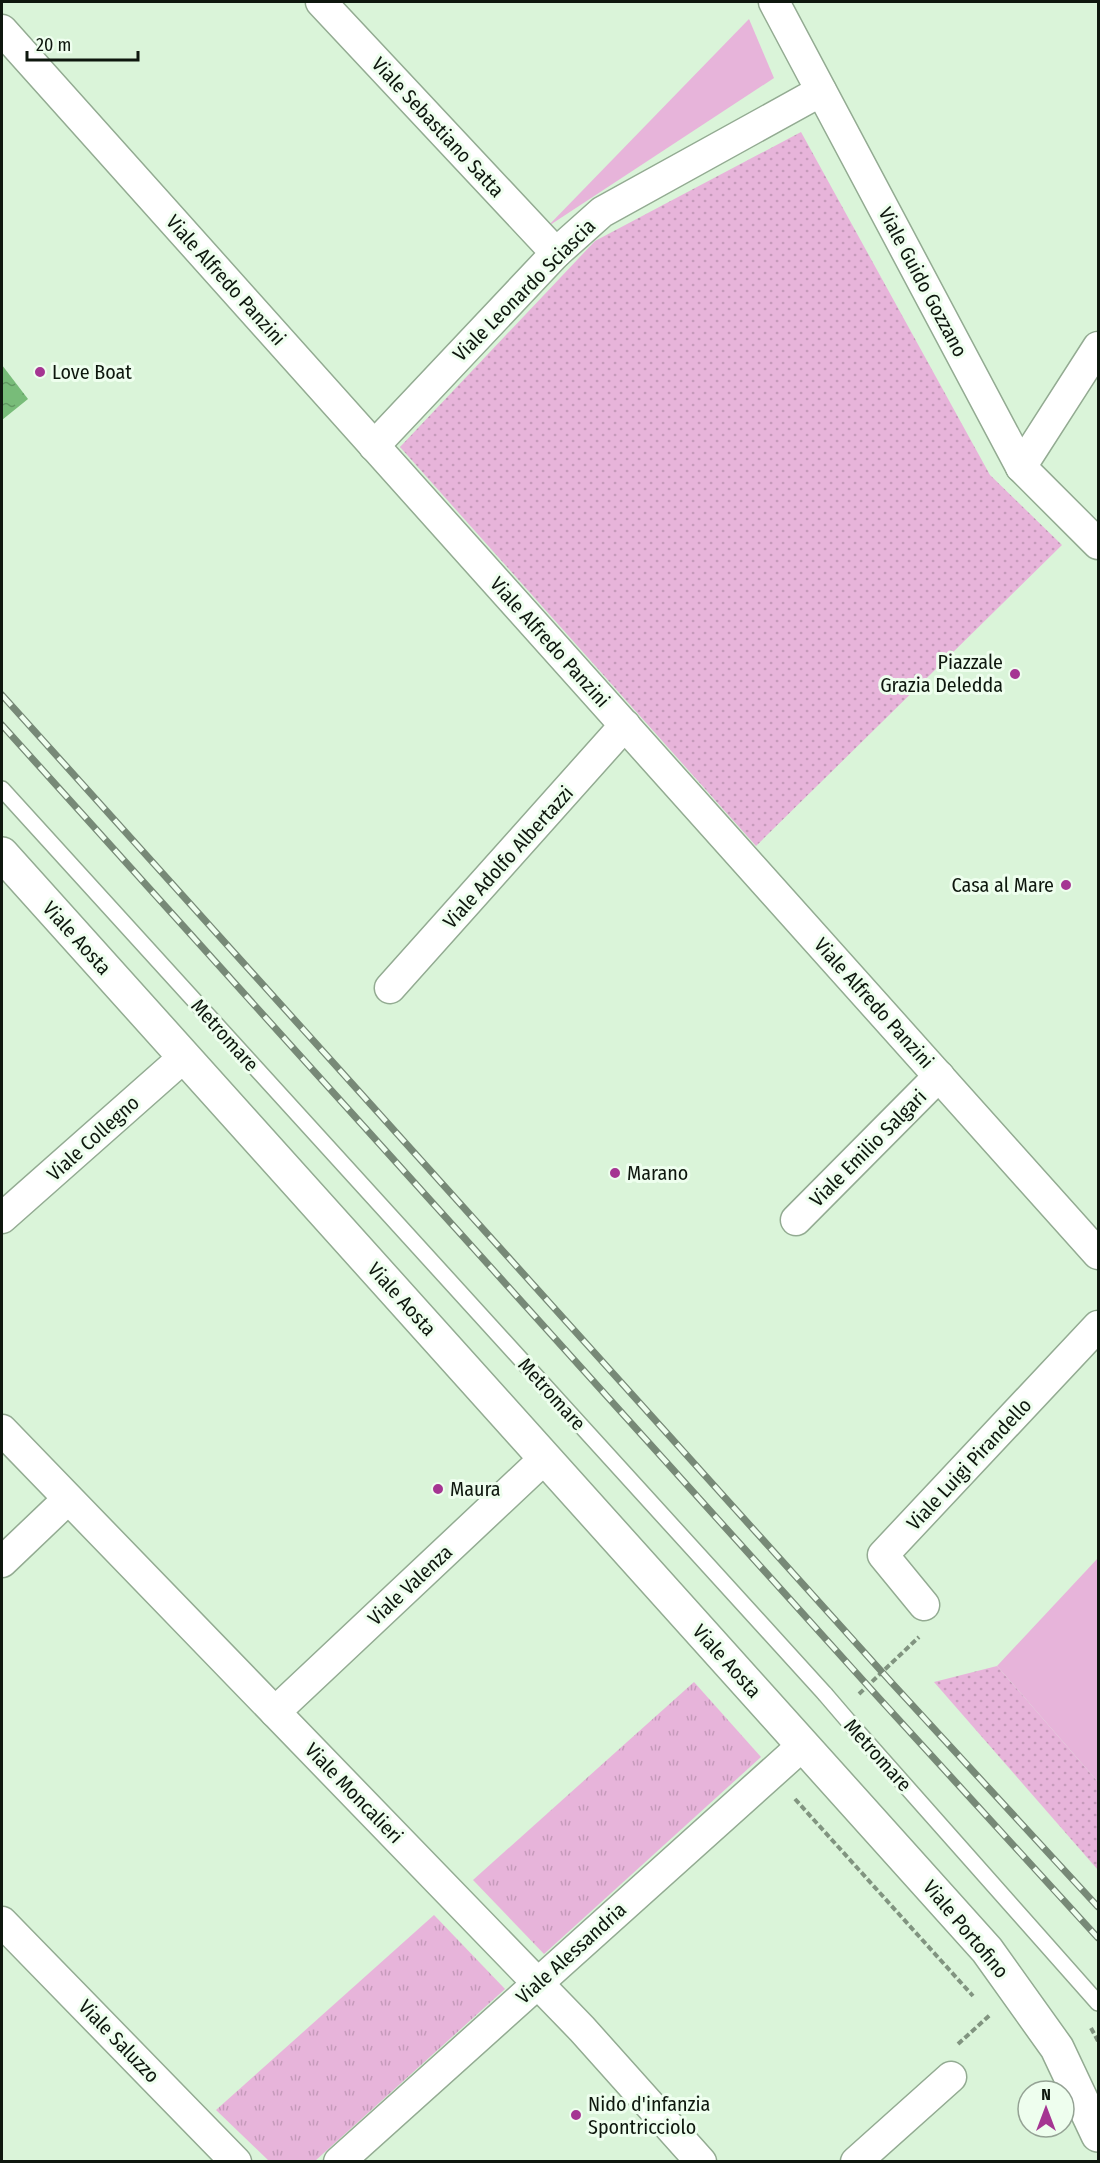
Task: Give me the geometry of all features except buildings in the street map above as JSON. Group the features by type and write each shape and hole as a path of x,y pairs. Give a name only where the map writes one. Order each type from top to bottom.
{"street":[{"name":"Viale Sebastiano Satta","path":"321,2 556,253"},
{"name":"Viale Guido Gozzano","path":"774,2 1021,467 1098,544"},
{"name":"Viale Alfredo Panzini","path":"2,30 1098,1254"},
{"name":"Viale Leonardo Sciascia","path":"374,446 556,253 602,212 821,91"},
{"path":"1021,467 1098,347"},
{"name":"Viale Adolfo Albertazzi","path":"390,988 625,725"},
{"name":"Viale Aosta","path":"2,854 803,1744"},
{"name":"Viale Collegno","path":"2,1218 184,1057"},
{"name":"Viale Emilio Salgari","path":"796,1220 939,1076"},
{"name":"Viale Luigi Pirandello","path":"924,1605 883,1555 1098,1326"},
{"name":"Viale Moncalieri","path":"2,1430 582,2029 701,2162"},
{"name":"Viale Valenza","path":"275,1712 545,1458"},
{"path":"2,1562 68,1499"},
{"name":"Viale Alessandria","path":"339,2162 803,1744"},
{"name":"Viale Portofino","path":"803,1744 987,1950 1057,2048 1098,2135"},
{"name":"Viale Saluzzo","path":"8,1941 236,2162"},
{"path":"856,2162 951,2077"}],"lane":[{"name":"Metromare","path":"2,789 825,1694 1098,2003"}],"path":[{"path":"855,1698 927,1630 924,1605"},
{"path":"791,1794 975,1999"},
{"path":"951,2077 940,2060 990,2016 983,2007"}],"green space":[{"path":"749,19 774,78 547,227"},
{"path":"801,132 990,475 1062,545 756,846 400,447 595,241"},
{"path":"1098,1558 1098,1782 997,1666"},
{"path":"997,1666 1098,1782 1098,1870 934,1682"},
{"path":"694,1682 761,1757 544,1954 473,1880"},
{"path":"434,1915 505,1989 315,2161 269,2161 216,2110"}],"water":[{"path":"2,365 28,399 2,420"}],"railway":[{"path":"2,695 891,1682 1098,1907"},
{"path":"2,725 1098,1938"}],"place":[{"name":"Love Boat","path":"40,372"},
{"name":"Piazzale Grazia Deledda","path":"1015,674"},
{"name":"Casa al Mare","path":"1066,885"},
{"name":"Marano","path":"615,1173"},
{"name":"Maura","path":"438,1489"},
{"name":"Nido d'infanzia Spontricciolo","path":"576,2115"}]}
